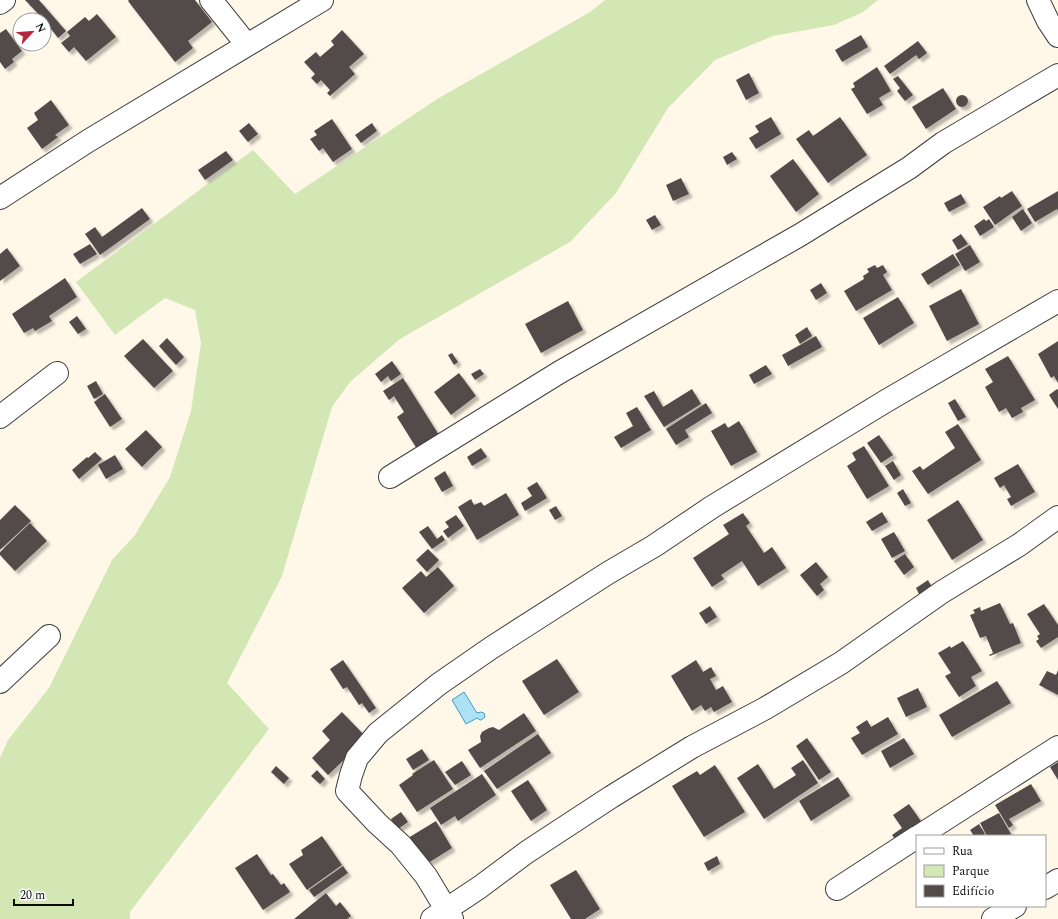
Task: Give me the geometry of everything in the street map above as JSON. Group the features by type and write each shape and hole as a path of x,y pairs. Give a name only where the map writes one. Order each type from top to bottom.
{"street":[{"path":"0,3 4,0"},
{"path":"211,0 247,45"},
{"path":"0,198 88,141 322,0"},
{"path":"1038,0 1048,21 1058,36"},
{"path":"390,478 560,372 800,235 909,168 943,143 1058,75"},
{"path":"1058,301 886,401 712,507 654,546 608,573 491,648 439,684 378,733 357,758 347,791 377,823 401,845 426,876 444,916 526,852 692,747 764,710 841,663 942,592 1019,545 1058,517"},
{"path":"0,418 57,373"},
{"path":"0,682 49,636"},
{"path":"921,835 1058,747"},
{"path":"837,889 916,838"},
{"path":"1046,887 1058,880"},
{"path":"993,919 1013,907"}],"green space":[{"path":"605,0 878,0 863,12 834,25 773,36 715,60 668,108 616,193 570,242 400,339 350,382 332,407 282,576 227,683 269,729 130,912 130,919 0,919 0,758 8,740 49,688 112,560 135,535 170,477 191,411 201,343 195,310 165,298 115,335 76,282 253,150 295,194 437,99 590,12"}],"water":[{"path":"464,692 477,713 484,713 485,717 481,720 477,718 466,724 452,700"}],"building":[{"path":"25,0 39,0 49,12 36,12"},
{"path":"195,0 212,22 188,41 193,48 175,62 128,1"},
{"path":"97,14 116,37 86,61 74,47 69,52 61,43 70,36 67,32 85,17 89,21"},
{"path":"52,15 66,31 58,38 52,30"},
{"path":"6,29 12,37 12,52 21,52 12,59 14,62 5,69 0,62 0,33"},
{"path":"342,30 364,54 349,67 355,74 330,96 327,93 330,90 321,80 317,84 311,78 315,74 304,62 316,52 320,57 334,45 331,41"},
{"path":"861,35 868,47 842,62 835,50"},
{"path":"918,41 927,53 919,59 916,55 890,74 884,66"},
{"path":"877,67 891,91 879,98 883,105 867,114 851,89 855,87 853,83"},
{"path":"749,73 759,93 746,100 736,80"},
{"path":"898,76 913,95 905,101 897,91 900,88 893,79"},
{"path":"943,88 956,109 926,129 912,107"},
{"path":"964,95 967,96 967,106 960,107 957,106 956,99 957,96"},
{"path":"51,100 69,125 55,135 58,137 42,149 27,128 38,120 34,113"},
{"path":"771,117 781,134 756,149 749,138 759,132 755,126"},
{"path":"840,117 867,155 828,183 796,139 809,130 813,136"},
{"path":"332,119 352,149 333,162 323,148 319,151 310,139 317,135 314,131"},
{"path":"249,123 258,134 248,142 239,131"},
{"path":"372,123 377,131 361,143 355,135"},
{"path":"226,151 233,160 205,180 198,170"},
{"path":"732,152 737,159 727,165 723,157"},
{"path":"793,159 819,194 796,212 770,176"},
{"path":"681,178 689,194 673,201 666,185"},
{"path":"1012,191 1022,206 995,225 983,207 1000,196 1001,198"},
{"path":"1058,191 1058,211 1057,209 1035,222 1027,209"},
{"path":"961,194 966,203 949,212 944,203"},
{"path":"142,208 150,219 100,255 85,234 95,227 102,237"},
{"path":"1023,209 1032,223 1021,231 1012,217"},
{"path":"655,215 661,225 652,230 646,220"},
{"path":"984,219 986,221 989,219 994,227 980,236 974,226"},
{"path":"961,234 968,244 958,250 952,240"},
{"path":"90,244 97,254 80,264 73,254"},
{"path":"970,245 980,262 965,271 955,254"},
{"path":"7,248 20,266 0,281 0,254"},
{"path":"953,254 960,265 928,285 921,274"},
{"path":"875,265 877,268 883,265 887,272 883,275 892,290 856,311 844,291 864,279 863,276 869,272 867,269"},
{"path":"65,278 77,297 49,316 52,321 35,331 33,328 24,333 12,314"},
{"path":"821,283 827,293 816,300 810,290"},
{"path":"961,289 979,324 947,341 929,306"},
{"path":"898,297 914,323 879,345 863,318"},
{"path":"568,301 583,330 541,353 525,324"},
{"path":"77,316 86,329 78,334 69,322"},
{"path":"807,327 812,336 800,344 795,335"},
{"path":"816,336 822,347 788,366 782,355"},
{"path":"167,338 184,357 176,365 159,346"},
{"path":"143,339 173,371 154,388 124,356"},
{"path":"1058,341 1058,383 1054,376 1051,378 1038,354"},
{"path":"452,353 458,362 454,365 448,355"},
{"path":"1008,356 1035,400 1021,408 1023,412 1012,418 1006,408 999,412 985,387 993,382 985,369"},
{"path":"392,361 401,374 391,381 388,376 381,382 375,374"},
{"path":"766,365 772,374 754,384 749,375"},
{"path":"480,369 484,374 475,380 471,374"},
{"path":"459,373 476,396 451,415 434,392"},
{"path":"403,378 439,435 417,449 397,417 404,412 394,396 389,400 383,391"},
{"path":"96,381 103,394 94,399 87,386"},
{"path":"692,389 701,404 664,427 644,396 654,391 663,407"},
{"path":"1057,389 1058,390 1058,409 1049,395"},
{"path":"105,394 122,419 110,427 94,402"},
{"path":"955,399 966,417 958,421 948,403"},
{"path":"706,403 712,413 685,430 689,437 676,445 666,429"},
{"path":"637,407 651,430 621,448 614,437 633,426 626,413"},
{"path":"739,421 757,452 731,466 711,431 725,423 728,428"},
{"path":"958,424 981,460 928,494 912,471 920,466 923,470 955,448 945,432"},
{"path":"146,430 162,447 142,467 125,449"},
{"path":"879,435 893,455 881,463 867,443"},
{"path":"864,446 889,486 867,499 847,466 856,460 852,453"},
{"path":"481,448 487,457 472,466 467,457"},
{"path":"95,452 102,459 79,479 72,470"},
{"path":"115,455 123,469 106,479 98,465"},
{"path":"893,461 901,475 894,480 885,466"},
{"path":"1018,464 1035,492 1011,506 1007,499 1011,497 1004,485 1000,488 994,478"},
{"path":"445,471 453,486 442,492 434,478"},
{"path":"537,482 547,498 525,511 521,503 532,496 527,488"},
{"path":"903,489 911,503 905,506 897,493"},
{"path":"506,493 519,515 477,540 458,507 471,499 474,505 481,502 484,506"},
{"path":"958,500 983,540 952,560 927,520"},
{"path":"15,505 31,521 0,550 0,520"},
{"path":"556,506 562,516 555,520 549,510"},
{"path":"882,512 888,522 872,531 866,522"},
{"path":"743,513 750,523 746,526 764,553 772,547 786,568 758,586 742,561 721,575 724,579 712,587 693,558 729,534 723,525"},
{"path":"456,515 464,526 448,538 443,531 449,527 445,522"},
{"path":"30,523 47,541 15,571 0,555 0,552"},
{"path":"428,526 437,539 442,535 445,540 432,549 419,532"},
{"path":"894,532 905,551 892,558 881,539"},
{"path":"428,549 439,560 427,572 416,560"},
{"path":"905,554 914,567 904,575 894,561"},
{"path":"816,562 828,577 820,584 824,590 817,596 800,575"},
{"path":"438,567 454,586 424,613 402,588 421,571 426,577"},
{"path":"928,580 934,591 921,598 916,588"},
{"path":"1000,603 1010,624 1013,623 1021,643 990,656 989,655 993,653 986,636 980,638 970,615 975,613 973,610 980,607 981,611"},
{"path":"1044,604 1058,625 1058,637 1041,648 1036,641 1039,639 1037,636 1040,634 1027,614"},
{"path":"710,606 717,617 706,624 699,613"},
{"path":"963,641 982,671 971,677 976,686 959,697 945,676 951,673 938,653"},
{"path":"557,659 579,692 544,715 522,681"},
{"path":"343,660 376,708 369,713 362,703 359,705 347,687 343,689 330,669"},
{"path":"696,660 703,672 711,667 716,676 710,679 716,690 723,686 732,702 714,712 711,707 705,711 701,705 692,711 671,676"},
{"path":"1058,670 1058,695 1039,685 1047,671 1056,675"},
{"path":"997,681 1011,703 952,737 939,715"},
{"path":"918,688 927,707 906,717 897,698"},
{"path":"342,712 367,738 328,775 312,758 330,740 322,731"},
{"path":"524,713 536,731 480,768 468,750 481,742 480,736 482,732 493,727 499,730"},
{"path":"888,717 898,734 862,755 851,738 860,733 856,727 867,720 871,727"},
{"path":"538,734 551,753 497,789 484,771"},
{"path":"807,738 831,772 819,780 796,746"},
{"path":"904,738 914,754 890,768 881,751"},
{"path":"422,749 429,760 413,770 406,759"},
{"path":"434,760 453,789 417,812 399,785 413,775 412,774"},
{"path":"803,760 818,783 764,819 737,778 758,764 774,789 796,775 791,768"},
{"path":"462,761 471,775 455,785 445,772"},
{"path":"1058,762 1058,780 1050,767"},
{"path":"715,765 745,812 704,837 672,786 697,771 700,775"},
{"path":"276,766 289,778 284,784 271,772"},
{"path":"317,770 325,779 320,784 311,776"},
{"path":"482,774 496,795 458,821 455,816 441,825 430,808"},
{"path":"838,777 850,796 811,821 799,801"},
{"path":"528,780 547,810 531,821 511,791"},
{"path":"1031,784 1041,801 1009,819 1013,825 1009,828 995,805"},
{"path":"909,804 923,824 897,842 892,835 902,828 893,815"},
{"path":"401,812 408,822 398,829 391,819"},
{"path":"999,813 1011,834 986,835 980,823"},
{"path":"436,821 452,848 425,865 408,838"},
{"path":"979,824 985,834 973,835 970,830"},
{"path":"322,836 342,865 307,890 289,864 303,855 301,850"},
{"path":"257,854 271,875 273,874 281,885 284,883 290,892 263,910 235,868"},
{"path":"717,856 720,864 708,871 704,863"},
{"path":"343,866 348,873 314,897 309,890"},
{"path":"576,870 600,909 585,919 571,919 550,885"},
{"path":"326,893 336,906 340,902 351,916 347,919 294,919"}]}
